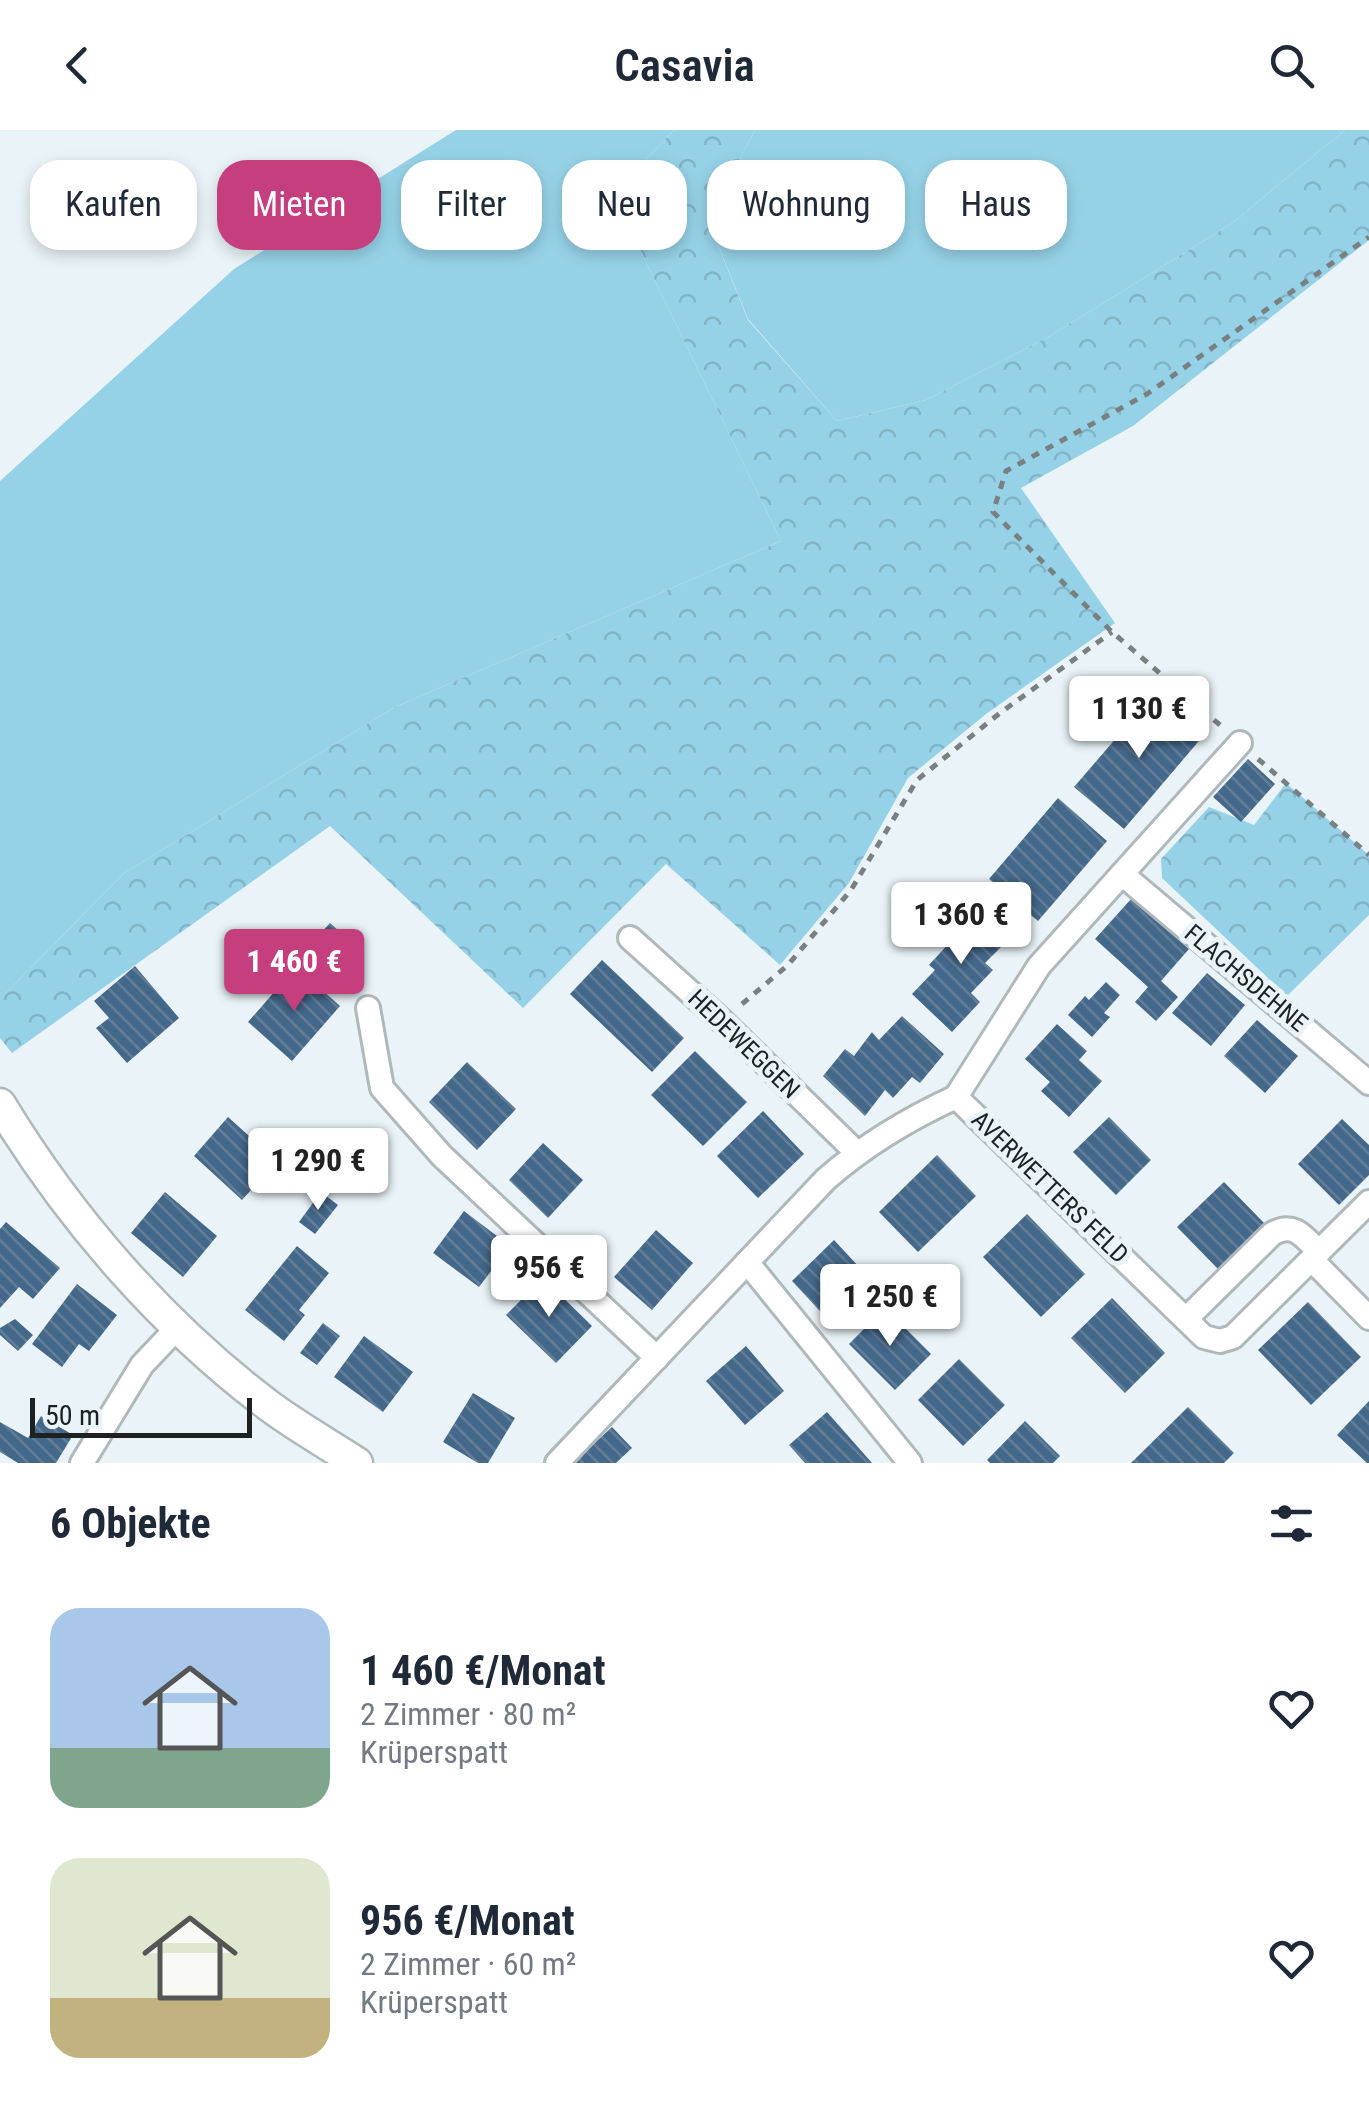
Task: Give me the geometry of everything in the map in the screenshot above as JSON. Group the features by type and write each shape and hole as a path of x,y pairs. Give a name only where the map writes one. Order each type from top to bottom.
{"street":[{"path":"956,1096 1039,966 1240,743"},
{"name":"FLACHSDEHNE","path":"1122,874 1369,1082"},
{"name":"HEDEWEGGEN","path":"630,938 856,1152"},
{"path":"368,1008 382,1088 442,1156 657,1358"},
{"name":"AVERWETTERS FELD","path":"557,1463 826,1178 856,1152 908,1119 956,1096 1204,1337 1220,1341 1233,1337 1315,1256"},
{"path":"0,1104 72,1209 177,1328 269,1406 357,1463"},
{"path":"1315,1256 1369,1202"},
{"path":"1186,1319 1283,1227 1295,1229 1369,1318"},
{"path":"747,1262 910,1463"},
{"path":"82,1463 142,1365 177,1328"}],"path":[{"path":"1369,237 1147,394 1006,471 993,512 1112,632 1369,855"},
{"path":"722,1021 788,964 851,890 917,780 1000,712 1112,632"}],"green space":[{"path":"456,130 674,130 645,160 562,160 562,250 640,250 781,541 395,707 123,874 0,999 0,481 234,269 264,250 381,250 381,177 401,164 401,250 542,250 542,160 408,160"},
{"path":"674,130 755,130 739,160 707,160 707,250 720,250 748,320 837,421 926,400 1050,336 1231,224 1345,130 1369,130 1369,240 1133,426 1021,488 1115,623 986,714 908,778 849,883 780,965 666,864 523,1008 330,826 12,1053 0,1038 0,999 123,874 395,707 781,541 640,250 687,250 687,160 645,160"},
{"path":"755,130 1345,130 1231,224 1050,336 926,400 837,421 748,319 720,250 905,250 905,160 739,160"},
{"path":"1286,783 1369,855 1369,915 1287,996 1162,878 1161,859 1209,807 1254,825"}],"building":[{"path":"1155,693 1204,735 1124,829 1074,787"},
{"path":"1248,759 1275,784 1241,822 1213,797"},
{"path":"1058,798 1107,841 1038,921 989,879"},
{"path":"1132,898 1189,949 1161,981 1178,997 1156,1021 1135,1002 1148,987 1095,939"},
{"path":"971,901 1010,938 985,963 993,970 971,993 980,1002 952,1032 912,994 935,970 929,965 952,940 943,931"},
{"path":"330,923 354,945 328,974 304,952"},
{"path":"602,960 684,1038 652,1072 570,994"},
{"path":"135,966 179,1018 127,1063 96,1028 109,1018 94,1001"},
{"path":"296,967 340,1006 292,1061 248,1022"},
{"path":"1207,973 1245,1005 1211,1046 1172,1013"},
{"path":"1106,982 1120,995 1104,1013 1110,1017 1092,1037 1068,1015 1085,996 1089,1000"},
{"path":"902,1016 944,1054 920,1083 912,1077 893,1098 885,1090 865,1116 823,1076 845,1049 854,1056 872,1032 879,1040"},
{"path":"1257,1020 1298,1056 1265,1093 1224,1056"},
{"path":"1057,1024 1087,1051 1079,1060 1102,1081 1069,1117 1041,1091 1050,1082 1025,1059"},
{"path":"695,1051 747,1102 703,1146 651,1095"},
{"path":"467,1062 516,1109 477,1150 429,1102"},
{"path":"763,1111 804,1154 758,1198 717,1156"},
{"path":"228,1117 277,1161 242,1200 194,1156"},
{"path":"1109,1117 1151,1160 1116,1195 1073,1152"},
{"path":"1342,1119 1369,1145 1369,1175 1339,1205 1298,1164"},
{"path":"543,1143 583,1180 548,1218 509,1180"},
{"path":"937,1155 976,1196 918,1252 879,1212"},
{"path":"1224,1182 1266,1225 1219,1270 1177,1227"},
{"path":"165,1192 217,1236 183,1277 131,1233"},
{"path":"321,1192 338,1205 315,1234 299,1222"},
{"path":"464,1211 510,1246 479,1287 433,1253"},
{"path":"1027,1214 1085,1274 1041,1317 983,1257"},
{"path":"6,1222 60,1268 33,1299 19,1287 0,1308 0,1229"},
{"path":"656,1230 693,1263 652,1310 614,1277"},
{"path":"834,1240 873,1282 831,1323 792,1281"},
{"path":"297,1246 329,1273 299,1310 305,1315 284,1341 245,1310"},
{"path":"543,1278 592,1326 556,1363 506,1315"},
{"path":"77,1284 117,1315 89,1351 79,1344 62,1367 32,1344"},
{"path":"1112,1298 1165,1353 1125,1393 1071,1338"},
{"path":"1308,1302 1361,1357 1311,1405 1258,1350"},
{"path":"885,1308 931,1354 895,1390 849,1344"},
{"path":"15,1319 33,1335 18,1351 0,1335 0,1328"},
{"path":"323,1323 340,1336 317,1365 300,1353"},
{"path":"364,1336 413,1372 383,1412 334,1377"},
{"path":"746,1346 784,1391 745,1425 706,1381"},
{"path":"959,1359 1005,1405 963,1446 918,1400"},
{"path":"473,1393 515,1418 488,1463 478,1463 443,1442"},
{"path":"1369,1401 1369,1463 1367,1463 1337,1435"},
{"path":"1188,1407 1234,1453 1224,1463 1131,1463"},
{"path":"827,1412 872,1463 805,1463 789,1445"},
{"path":"41,1416 73,1435 56,1463 18,1463 0,1452 0,1422 28,1438"},
{"path":"1025,1421 1060,1456 1053,1463 990,1463 987,1460"},
{"path":"612,1427 632,1448 616,1463 573,1463"}]}
